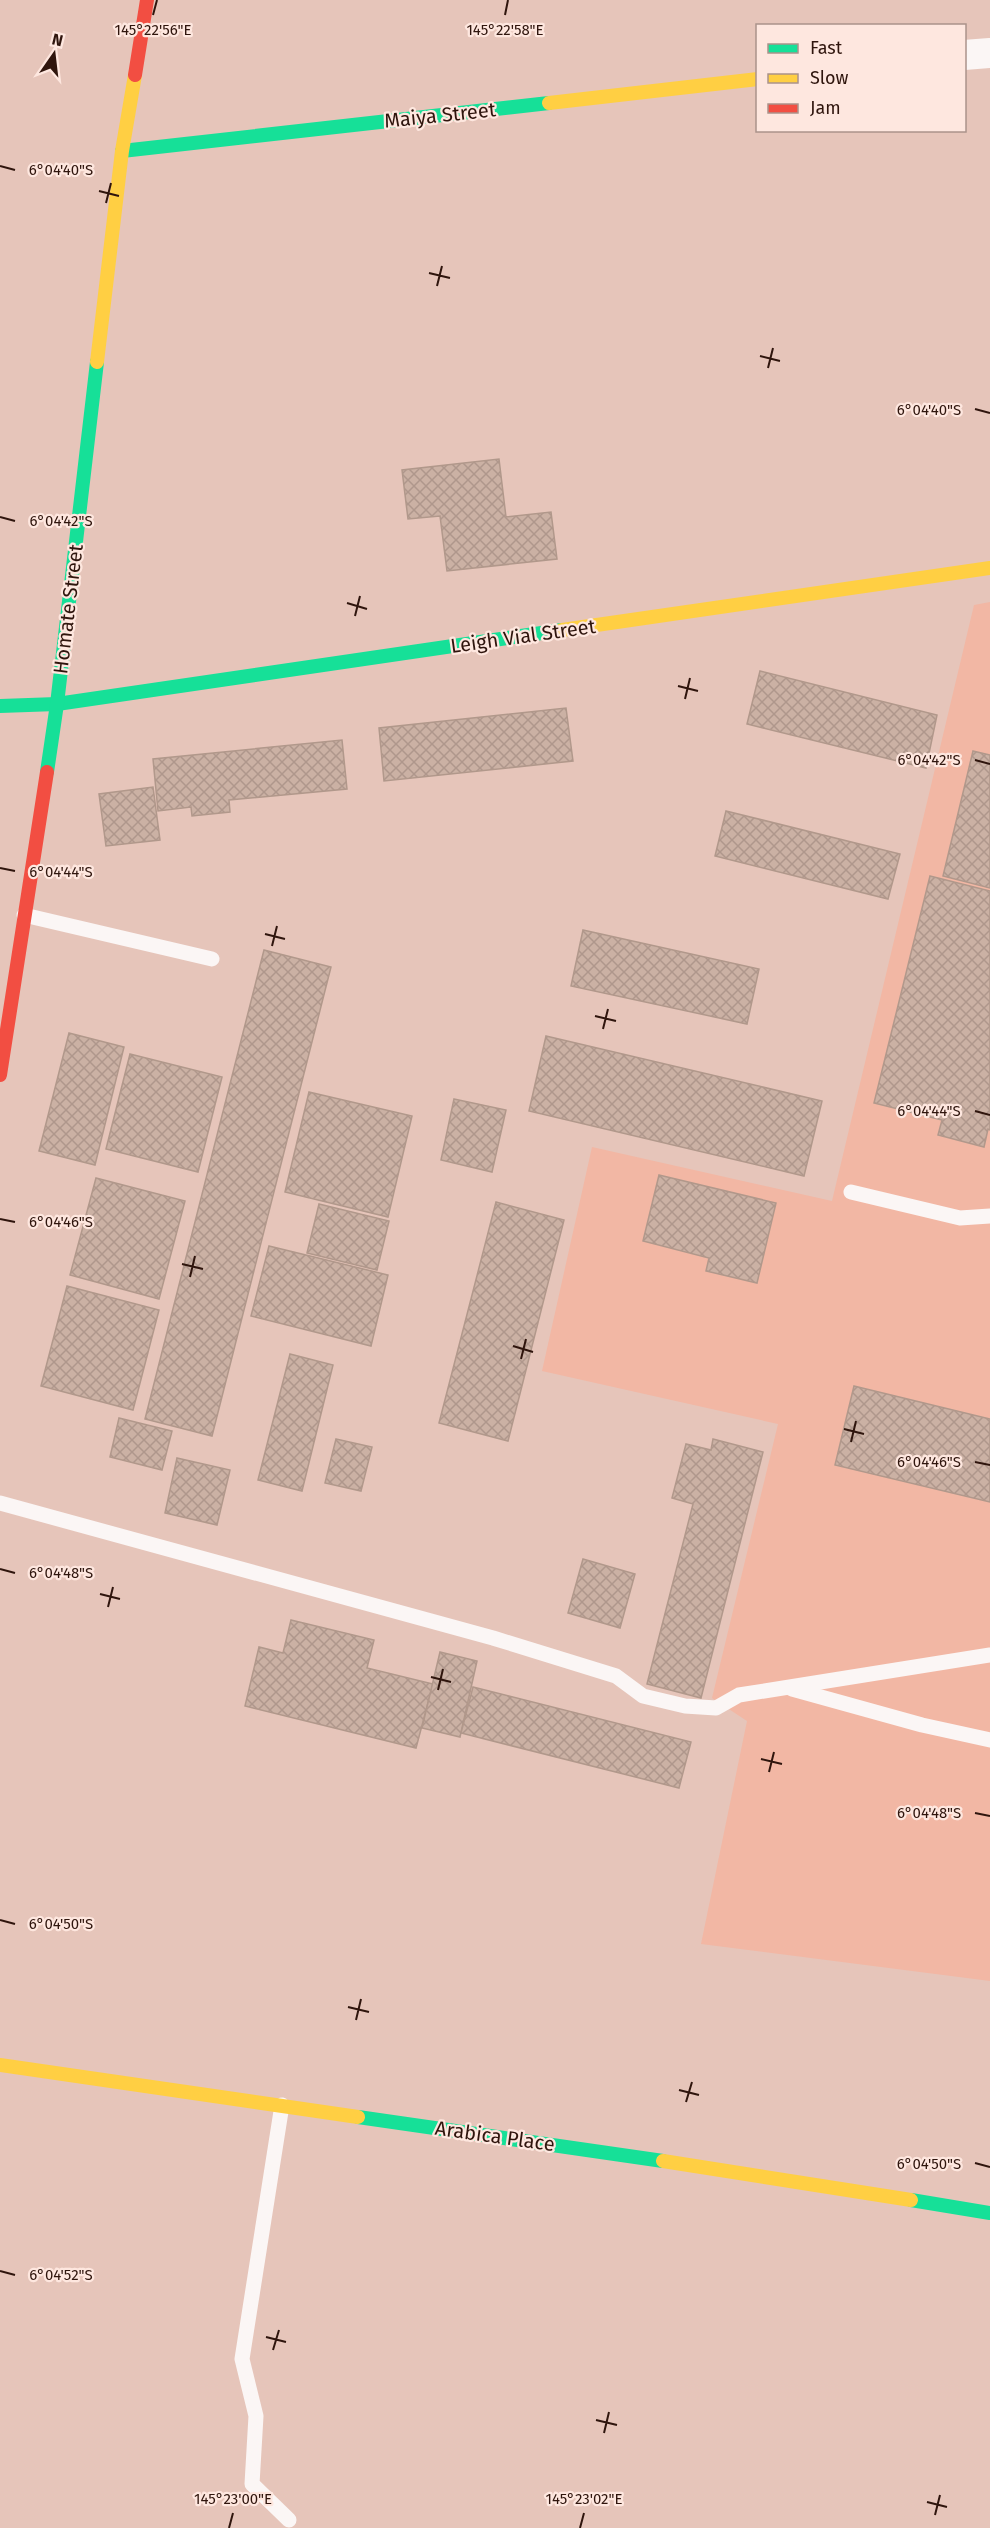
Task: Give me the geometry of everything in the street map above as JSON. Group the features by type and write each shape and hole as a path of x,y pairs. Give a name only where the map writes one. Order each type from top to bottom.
{"street":[{"name":"Homate Street","path":"0,1075 57,704 122,151 147,0"},
{"path":"966,56 990,52"},
{"name":"Maiya Street","path":"122,151 756,79"},
{"name":"Leigh Vial Street","path":"0,706 57,704 990,568"},
{"name":"Arabica Place","path":"0,2065 282,2104 793,2180 990,2213"}],"lane":[{"path":"24,915 212,959"},
{"path":"851,1192 960,1218 990,1216"},
{"path":"0,1503 493,1638 616,1676 643,1696 685,1706 716,1708 739,1695 990,1655"},
{"path":"787,1688 922,1725 990,1740"},
{"path":"282,2104 242,2359 256,2416 252,2484 289,2520"}],"shaded area":[{"path":"990,602 990,1981 701,1944 747,1721 712,1698 778,1424 542,1371 592,1147 832,1201 974,605"}],"building":[{"path":"499,459 506,517 551,512 557,559 447,571 440,516 408,519 402,470"},
{"path":"760,671 937,715 926,768 747,724"},
{"path":"566,708 573,761 384,781 379,728"},
{"path":"342,740 347,789 229,800 230,812 192,816 191,807 158,811 153,759"},
{"path":"973,751 990,755 990,888 943,876"},
{"path":"153,787 160,840 106,846 99,794"},
{"path":"726,811 900,854 888,899 715,856"},
{"path":"930,876 990,891 990,1130 988,1129 984,1147 938,1135 942,1120 874,1103"},
{"path":"583,930 759,969 747,1024 571,986"},
{"path":"264,950 331,967 212,1436 145,1419"},
{"path":"69,1033 124,1047 95,1165 39,1151"},
{"path":"546,1036 822,1101 804,1176 529,1111"},
{"path":"130,1054 222,1077 198,1172 106,1149"},
{"path":"309,1092 412,1116 388,1217 285,1192"},
{"path":"454,1099 506,1110 492,1172 441,1160"},
{"path":"659,1175 776,1203 757,1283 706,1271 709,1258 643,1241"},
{"path":"96,1178 185,1201 159,1299 70,1275"},
{"path":"496,1202 564,1220 508,1441 439,1423"},
{"path":"319,1204 389,1221 377,1270 307,1253"},
{"path":"269,1246 388,1275 371,1346 251,1316"},
{"path":"67,1286 159,1310 133,1410 41,1386"},
{"path":"290,1354 333,1365 302,1491 258,1480"},
{"path":"854,1386 990,1419 990,1502 835,1465"},
{"path":"119,1418 172,1431 162,1470 110,1457"},
{"path":"336,1439 372,1447 361,1491 325,1483"},
{"path":"713,1439 763,1452 701,1698 647,1684 693,1504 672,1498 686,1444 711,1450"},
{"path":"177,1458 230,1470 217,1525 165,1513"},
{"path":"583,1559 635,1574 620,1628 568,1613"},
{"path":"291,1620 374,1640 367,1668 433,1684 416,1748 245,1706 259,1647 283,1653"},
{"path":"440,1652 477,1661 460,1737 422,1728"},
{"path":"473,1687 691,1742 679,1788 461,1733"}],"traffic: fast":[{"path":"122,151 549,103"},
{"path":"47,772 97,362"},
{"path":"0,706 57,704 562,630"},
{"path":"358,2117 663,2161"},
{"path":"911,2200 990,2213"}],"traffic: slow":[{"path":"97,362 122,151 135,75"},
{"path":"549,103 756,79"},
{"path":"562,630 990,568"},
{"path":"0,2065 358,2117"},
{"path":"663,2161 911,2200"}],"traffic: jam":[{"path":"135,75 147,0"},
{"path":"0,1075 47,772"}]}
